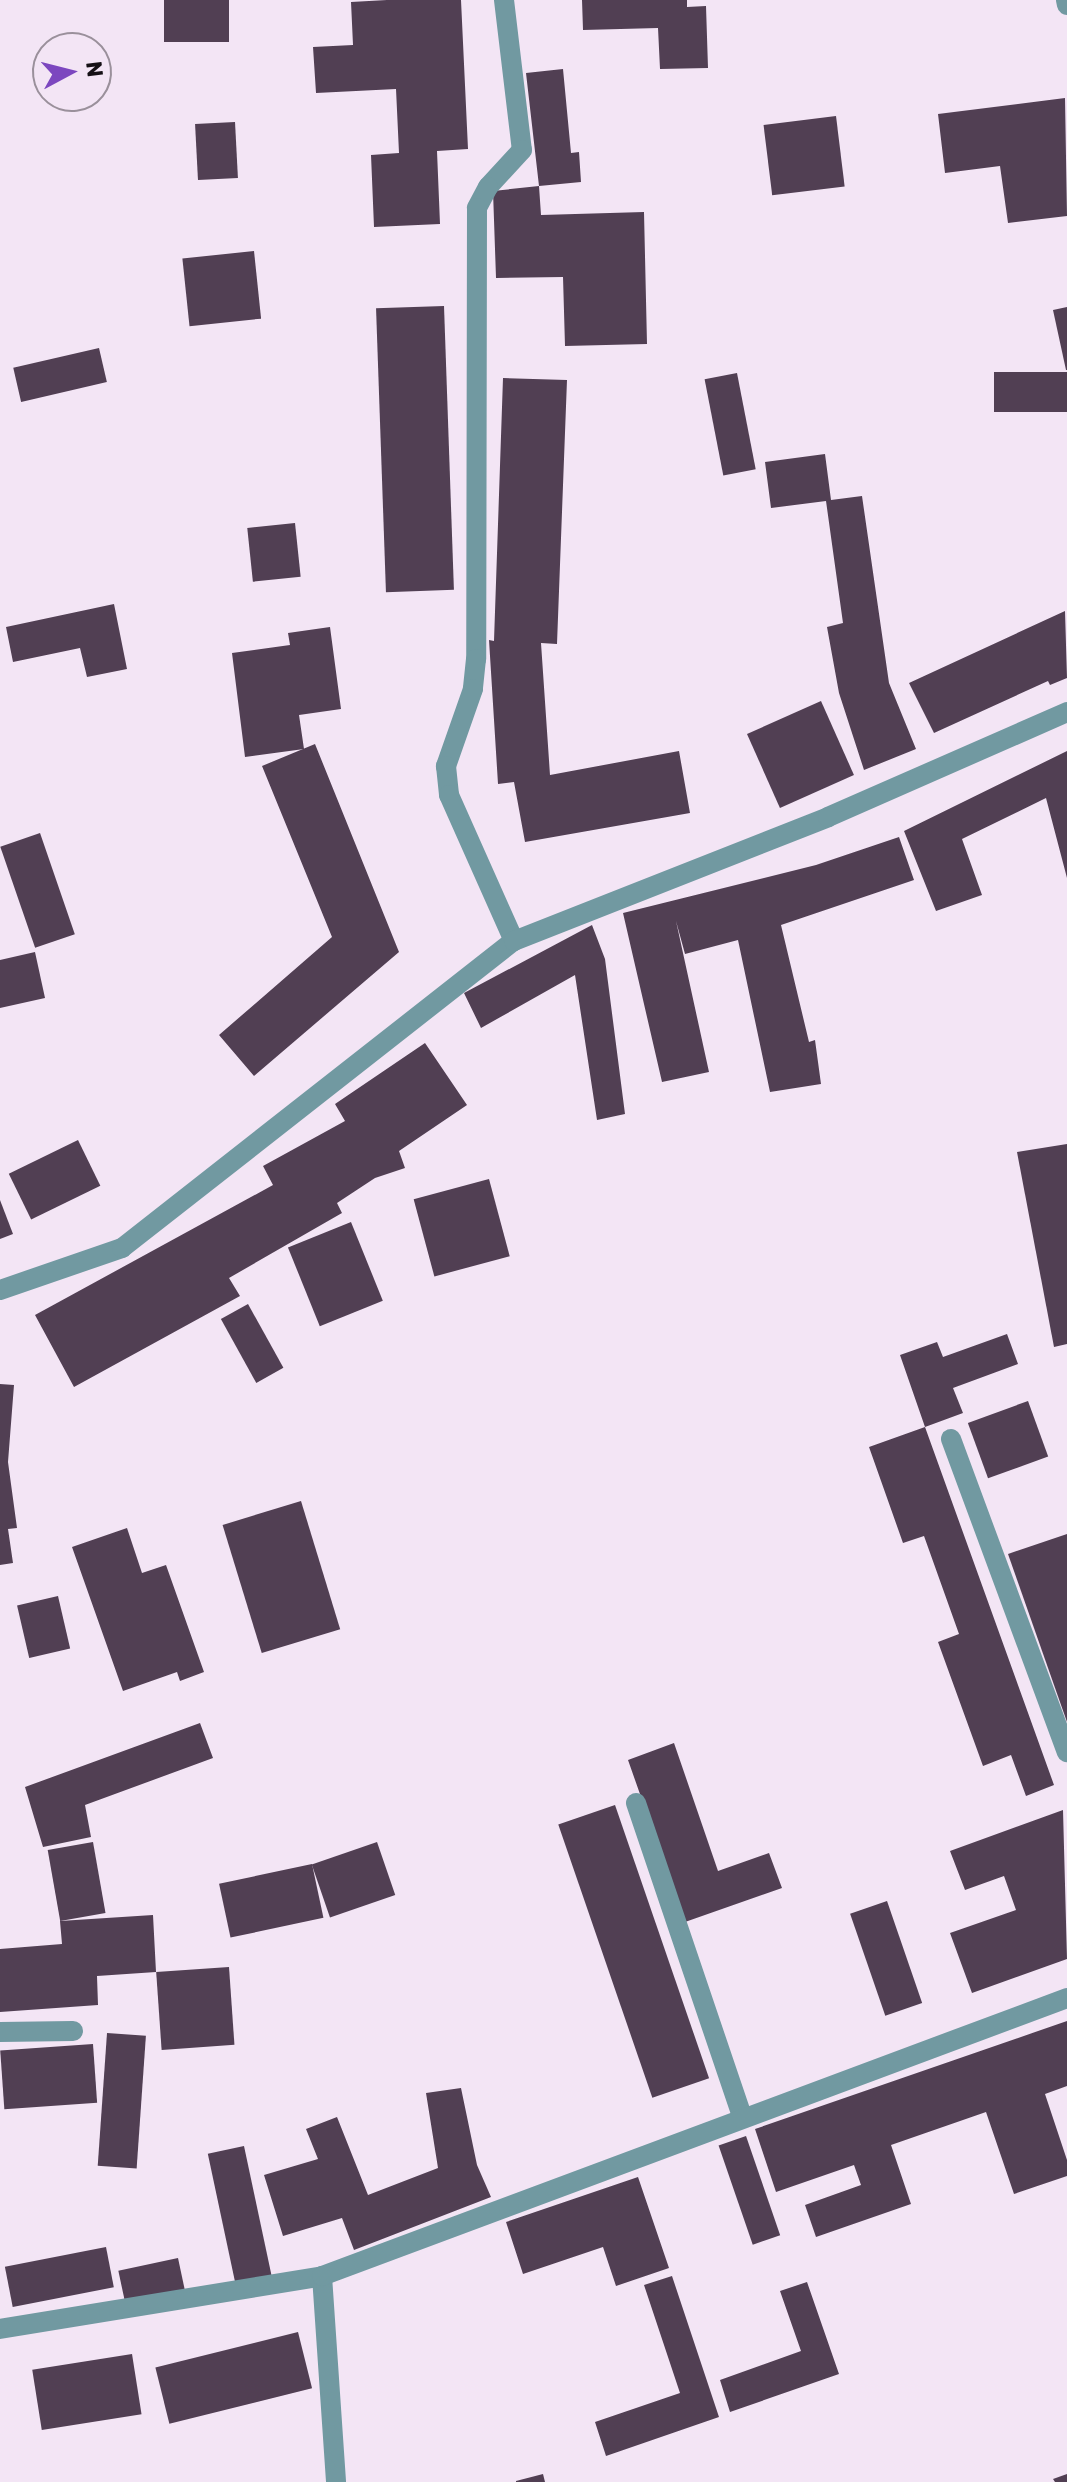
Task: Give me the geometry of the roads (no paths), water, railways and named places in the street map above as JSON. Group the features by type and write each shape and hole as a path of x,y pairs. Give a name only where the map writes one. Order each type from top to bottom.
{"street":[{"path":"504,0 522,150 488,187 477,208 476,659 473,689 446,766 449,795 514,941"},
{"path":"0,1290 122,1248 514,941 828,817 1067,712"},
{"path":"951,1439 1067,1752"},
{"path":"636,1803 742,2116"},
{"path":"0,2329 322,2276 742,2116 1067,1998"},
{"path":"0,2032 73,2031"},
{"path":"322,2276 336,2482"}]}
